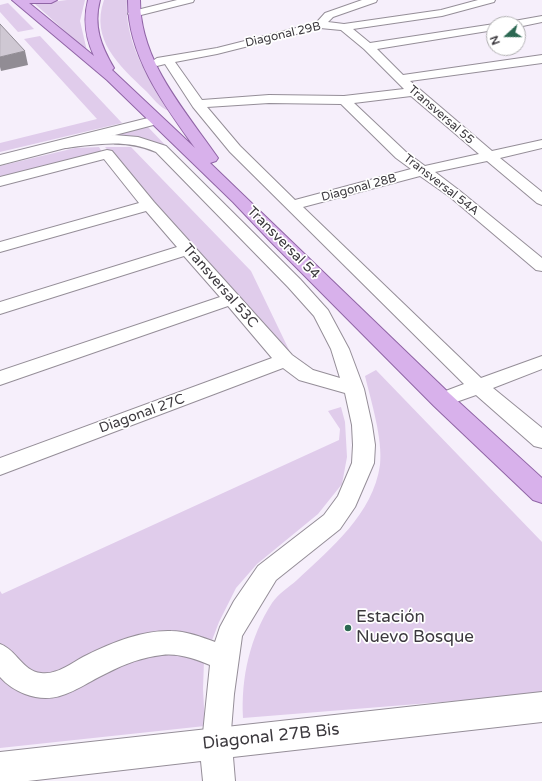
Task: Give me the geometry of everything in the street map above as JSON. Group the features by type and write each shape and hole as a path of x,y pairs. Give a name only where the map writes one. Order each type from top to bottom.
{"main road":[{"name":"Transversal 54","path":"18,0 112,77 239,198 277,238 400,357 442,400 542,493"},
{"path":"26,0 51,0"},
{"path":"94,0 90,17 92,40 112,77"},
{"path":"133,7 139,44 148,64 195,138 239,198"}],"street":[{"path":"133,7 189,0"},
{"path":"320,25 329,15 372,0"},
{"name":"Diagonal 29B","path":"148,64 217,50 320,25 344,27 442,13 490,0"},
{"path":"526,22 542,19"},
{"name":"Transversal 55","path":"344,27 368,47 414,92 542,200"},
{"path":"368,47 486,28"},
{"path":"400,79 542,59"},
{"path":"168,60 198,104 235,149 433,344 478,386 542,440"},
{"path":"198,104 269,99 344,100 414,92"},
{"name":"Transversal 54A","path":"344,100 422,172 455,194 542,266"},
{"path":"0,160 156,120"},
{"path":"62,145 102,140 126,139 150,143 161,149 294,283 322,314 340,349 354,389 362,424 363,463 347,501 332,522 267,573 243,609 229,635 220,694 216,743 220,781"},
{"name":"Diagonal 28B","path":"293,205 422,172 542,144"},
{"name":"Transversal 53C","path":"0,182 107,154 231,300 285,360 306,375 354,389"},
{"path":"0,247 149,205"},
{"path":"0,308 188,249"},
{"path":"0,378 231,300"},
{"name":"Diagonal 27C","path":"0,467 285,360"},
{"path":"442,400 542,362"},
{"path":"0,656 7,668 23,681 44,687 60,683 120,655 162,643 179,643 225,658"},
{"name":"Diagonal 27B Bis","path":"0,768 542,707"}],"shaded area":[{"path":"67,0 85,0 80,21 87,51 35,4"},
{"path":"104,0 127,0 128,22 133,43 146,73 164,100 169,111 159,105 126,71 110,51 104,40 101,27 101,14"},
{"path":"8,3 34,29 18,32 0,12 0,5"},
{"path":"40,36 122,123 0,152 0,143 97,119 24,39"},
{"path":"147,126 170,150 150,142 129,140 86,141"},
{"path":"99,147 102,152 0,178 0,166 75,148"},
{"path":"105,147 131,147 251,271 290,352"},
{"path":"376,370 542,542 542,694 243,718 245,673 248,658 264,616 277,597 297,580 349,529 369,499 376,483 380,465 380,444 376,420 365,376"},
{"path":"341,407 345,422 347,457 342,484 318,514 257,564 236,588 219,622 204,661 203,689 205,726 0,748 0,591 2,594 339,440 340,429 328,411"}],"building":[{"path":"0,24 25,51 0,57"}],"place":[{"name":"Estación Nuevo Bosque","path":"348,628"}]}
